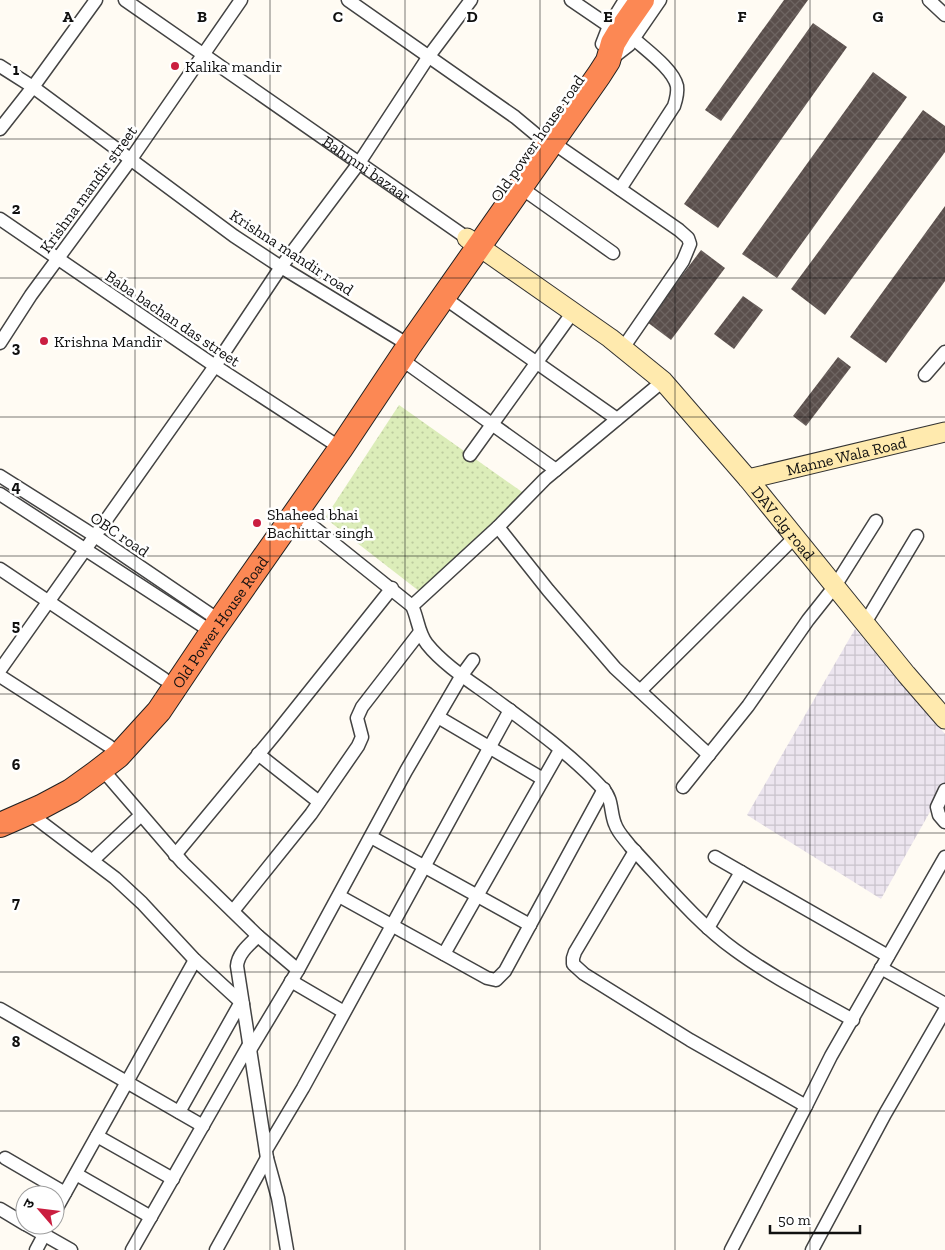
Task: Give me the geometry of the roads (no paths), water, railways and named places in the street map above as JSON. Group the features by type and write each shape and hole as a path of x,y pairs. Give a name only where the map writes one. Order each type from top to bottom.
{"highway":[{"name":"Old power house road","path":"473,242 520,187 587,67 615,40 642,0"},
{"name":"Old power house road","path":"473,242 546,139"},
{"name":"Old Power House Road","path":"0,825 71,790 102,769 118,756 159,711 211,623 330,441 400,349 443,298 473,242"},
{"name":"Old Power House Road","path":"0,811 64,779 109,746 148,703 164,679 211,623 296,513 400,349 473,242"}],"street":[{"path":"0,129 96,0"},
{"name":"Bahmni bazaar","path":"125,0 617,343"},
{"name":"Krishna mandir street","path":"0,343 57,258 131,159 241,0"},
{"path":"348,0 688,238 690,244 683,261 617,343"},
{"path":"0,670 215,366 280,267 359,162 429,56 471,0"},
{"path":"571,0 615,40 666,68 673,77 676,86 677,96 674,106 620,189"},
{"path":"615,40 625,0"},
{"path":"615,40 660,0"},
{"path":"929,0 944,12"},
{"name":"Krishna mandir road","path":"0,66 33,87 234,236 400,349 491,424 556,470"},
{"path":"520,187 613,253"},
{"name":"Baba bachan das street","path":"0,220 215,366 330,441"},
{"path":"443,298 617,419"},
{"path":"470,455 573,312"},
{"name":"DAV clg road","path":"617,343 663,382 748,479 945,718"},
{"path":"924,374 945,352"},
{"path":"412,606 498,527 530,492 663,382"},
{"name":"Manne Wala Road","path":"748,479 945,432"},
{"name":"OBC road","path":"0,476 94,536 211,623"},
{"name":"OBC road","path":"0,494 85,549 211,623"},
{"path":"296,513 392,588 412,606 420,632 427,644 462,676 510,710 560,750 604,790 610,799 615,825 620,834 708,928 734,950 762,968 853,1020"},
{"path":"683,787 748,706 808,620 835,586 876,521"},
{"path":"498,527 548,590 615,668 709,755"},
{"path":"865,623 917,536"},
{"path":"640,691 795,537"},
{"path":"0,569 164,679"},
{"path":"174,855 392,588"},
{"path":"232,911 319,802 361,741 362,733 357,718 362,707 420,632"},
{"path":"132,1250 250,1046 298,970 406,771 473,660"},
{"path":"0,676 109,746"},
{"path":"216,1250 266,1154 510,710"},
{"path":"438,717 543,779"},
{"path":"444,954 560,750"},
{"path":"258,754 319,802"},
{"path":"102,769 174,855 258,936 298,970"},
{"path":"339,896 487,978 496,980 505,971 604,790"},
{"path":"945,790 936,811 945,822"},
{"path":"29,812 93,860 142,903 195,960 242,1003"},
{"path":"93,860 141,815"},
{"path":"371,837 530,926"},
{"path":"634,851 575,952 573,964 584,974 690,1040 806,1106"},
{"path":"715,857 888,956"},
{"path":"732,1250 831,1056 943,864"},
{"path":"708,928 741,872"},
{"path":"258,936 242,952 237,961 266,1154 278,1198 287,1250"},
{"path":"65,1193 195,960"},
{"path":"881,968 945,1004"},
{"path":"291,982 344,1012"},
{"path":"179,1112 242,1003"},
{"path":"0,1009 203,1126"},
{"path":"812,1250 885,1114 945,1010"},
{"path":"97,1136 173,1179"},
{"path":"2,1160 50,1185"},
{"path":"76,1174 151,1217"},
{"path":"0,1210 15,1218"},
{"path":"36,1250 43,1235"},
{"path":"50,1235 71,1250"}],"place":[{"name":"Kalika mandir","path":"175,66"},
{"name":"Krishna Mandir","path":"44,341"},
{"name":"Shaheed bhai Bachittar singh","path":"257,523"}]}
